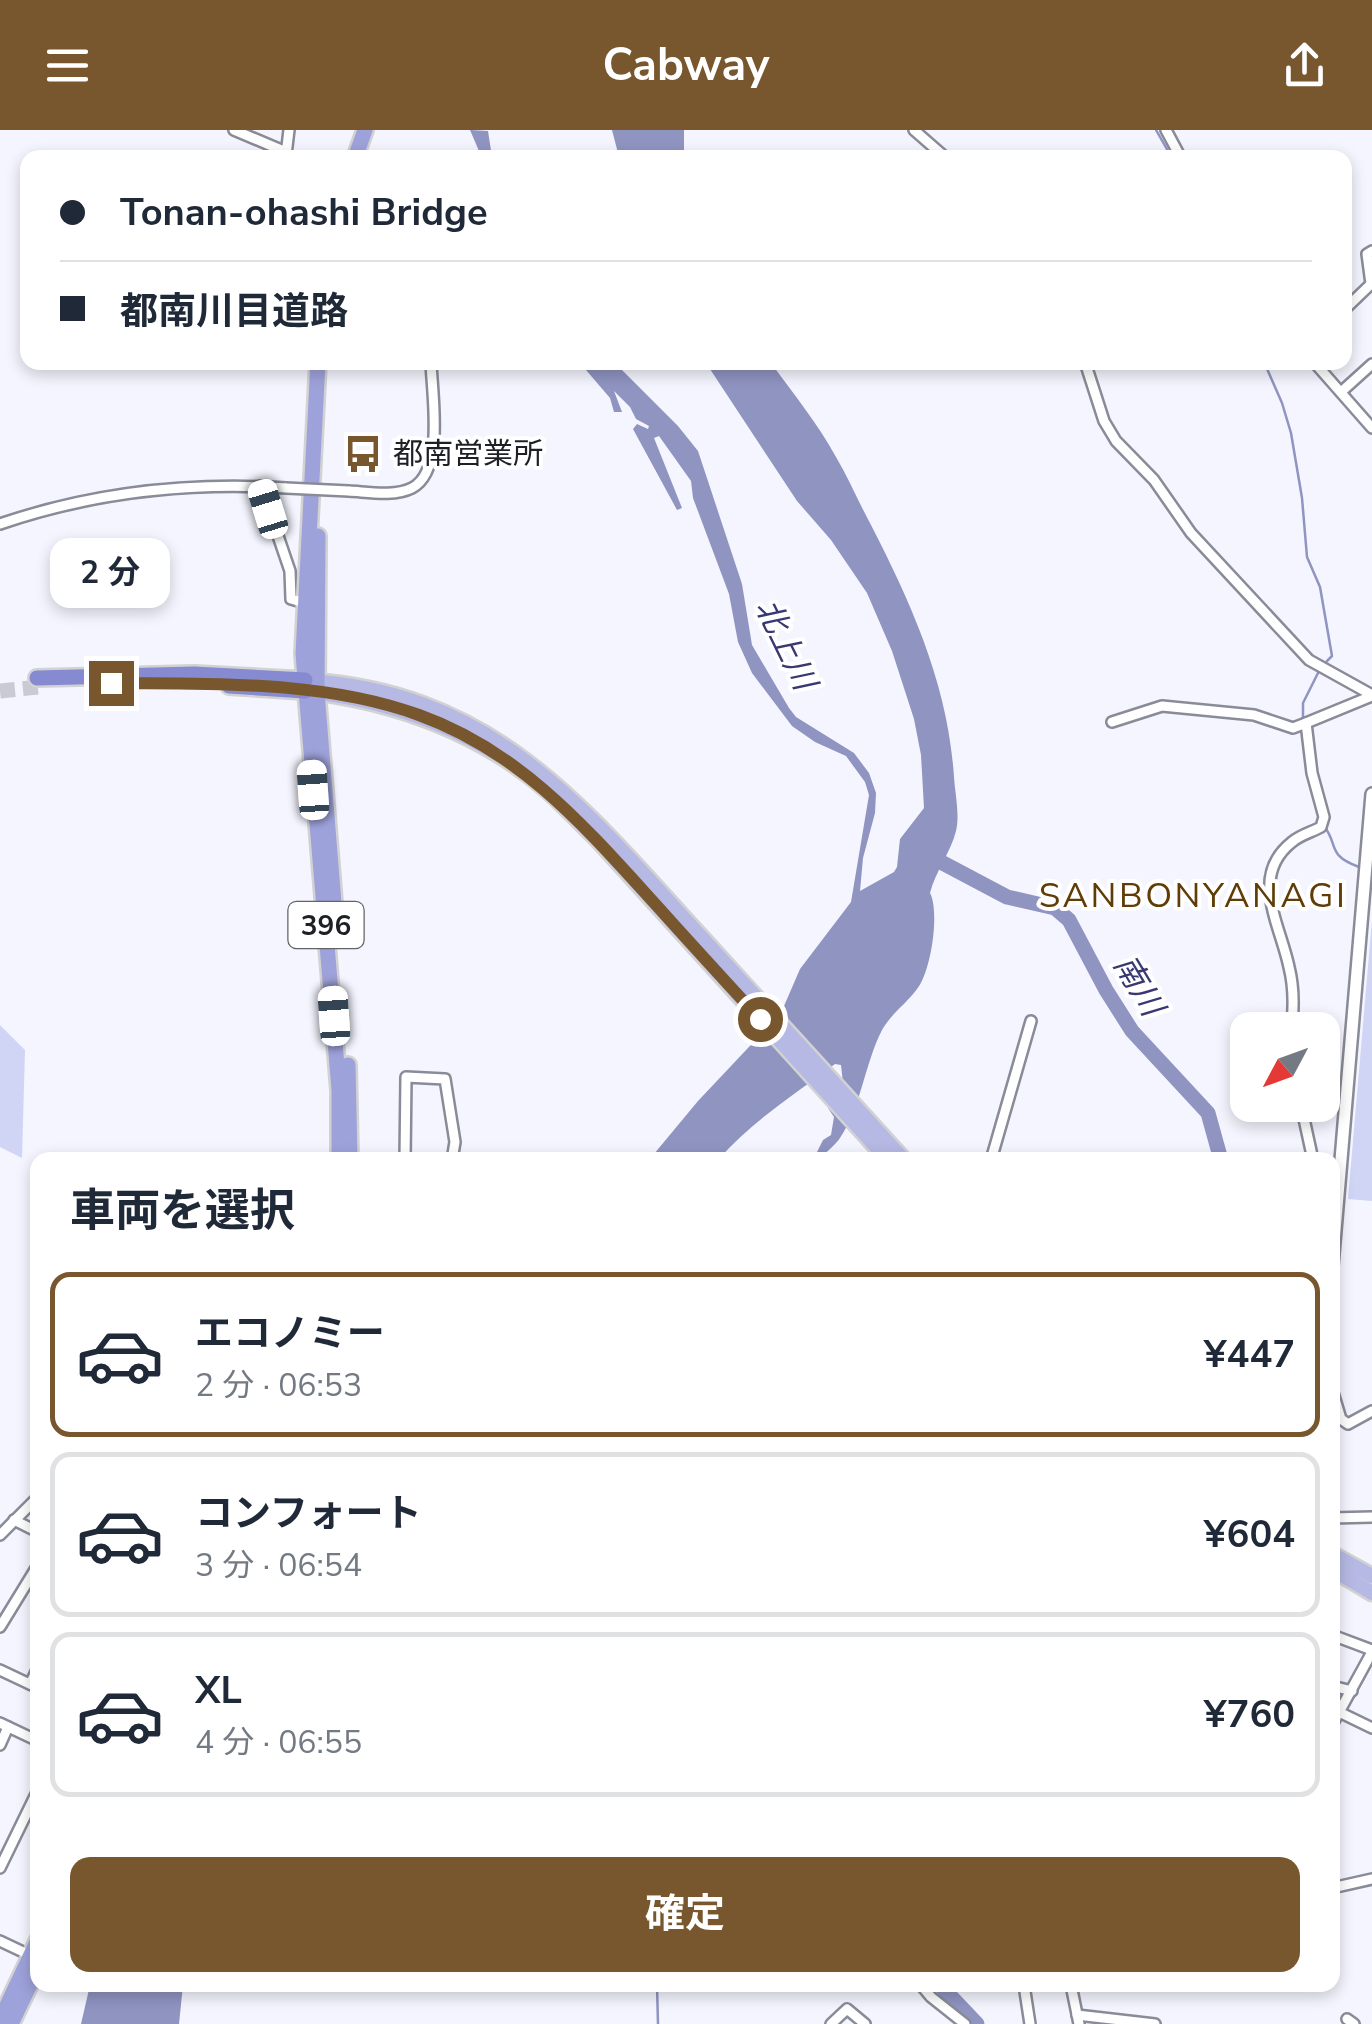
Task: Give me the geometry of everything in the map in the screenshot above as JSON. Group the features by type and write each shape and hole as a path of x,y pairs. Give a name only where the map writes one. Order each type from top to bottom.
{"highway":[{"name":"396","path":"318,370 311,686 339,1090 339,1152"},
{"name":"396","path":"310,604 325,370"},
{"path":"38,682 194,674 311,686"},
{"name":"396","path":"311,686 350,1091 350,1152"},
{"path":"0,2020 30,1967"},
{"path":"11,2024 30,1972"}],"main road":[{"path":"311,686 387,693 464,721 528,760 881,1152"},
{"path":"551,787 618,846 897,1152"},
{"path":"1340,1558 1372,1576"},
{"path":"1340,1574 1372,1592"}],"street":[{"path":"234,130 276,150"},
{"path":"914,130 937,150"},
{"path":"1352,301 1370,284 1368,254 1372,252"},
{"path":"1341,392 1372,364"},
{"path":"0,524 125,494 261,486 401,492 418,484 433,456 432,370"},
{"path":"1088,370 1110,431 1154,480 1192,533 1309,660 1372,696"},
{"path":"1321,370 1372,428"},
{"path":"261,486 290,571 292,599 310,604"},
{"path":"1112,722 1162,706 1254,715 1293,728 1372,696"},
{"path":"1292,1012 1293,984 1272,911 1268,882 1279,857 1293,841 1321,827 1324,817 1312,773 1306,723"},
{"path":"1340,1154 1369,868 1372,794"},
{"path":"993,1152 1031,1021"},
{"path":"405,1152 406,1078 446,1079 453,1152"},
{"path":"1305,1122 1311,1152"},
{"path":"1340,1416 1348,1424 1372,1411"},
{"path":"0,1534 30,1505"},
{"path":"1340,1518 1372,1517"},
{"path":"14,1520 30,1528"},
{"path":"0,1628 30,1578"},
{"path":"1340,1638 1372,1651 1340,1710"},
{"path":"0,1670 30,1684"},
{"path":"1340,1688 1352,1692"},
{"path":"1340,1712 1372,1728"},
{"path":"0,1745 4,1725 30,1737"},
{"path":"0,1868 30,1806"},
{"path":"1340,1886 1372,1879"},
{"path":"0,1941 30,1954"},
{"path":"926,1992 965,2024"},
{"path":"1023,1992 1030,2024"},
{"path":"1072,1992 1078,2020 1155,2024"},
{"path":"831,2024 846,2010 865,2024"}],"shaded area":[{"path":"470,130 488,131 491,150 479,150"},
{"path":"612,130 684,130 684,150 617,150"},
{"path":"586,370 622,370 698,451 742,584 752,645 796,717 854,753 869,773 876,793 875,813 863,858 860,891 894,872 900,839 924,808 914,719 892,651 867,593 831,540 797,501 711,370 776,370 805,409 841,465 886,555 936,678 950,743 958,818 954,839 930,893 934,927 930,956 917,989 882,1030 847,1126 827,1152 817,1152 831,1135 834,1117 828,1108 843,1083 841,1065 835,1064 774,1109 726,1152 656,1152 781,1013 800,969 851,902 869,795 865,782 846,756 792,726 752,673 738,642 729,594 693,498 691,481 659,436 654,438 682,508 677,510 633,429 637,424 648,429 649,426 636,419 614,391 622,412 614,412 610,398"},
{"path":"1372,920 1372,1201 1348,1199"},
{"path":"0,1025 25,1050 22,1158 0,1147"},
{"path":"88,1992 182,1992 179,2024 81,2024"}],"waterway":[{"path":"1156,130 1167,150"},
{"path":"1268,370 1291,433 1307,557 1320,587 1332,656 1327,661"},
{"path":"1303,718 1303,703 1318,673"},
{"path":"1302,732 1307,772"},
{"path":"1324,826 1337,854 1359,867"},
{"name":"南川","path":"927,851 1007,897 1055,908 1069,920 1132,1031 1208,1113 1219,1152"},
{"path":"657,1992 658,2024"},
{"name":"南川","path":"947,1992 977,2024"}],"tunnel":[{"path":"0,691 39,687"}],"place":[{"name":"都南営業所","path":"363,454"}],"district":[{"name":"SANBONYANAGI","path":"1193,895"}],"route":[{"path":"111,683 317,692 389,706 450,728 500,756 548,791 598,840 760,1019"}],"water label":[{"name":"北上川","path":"786,644"}]}
